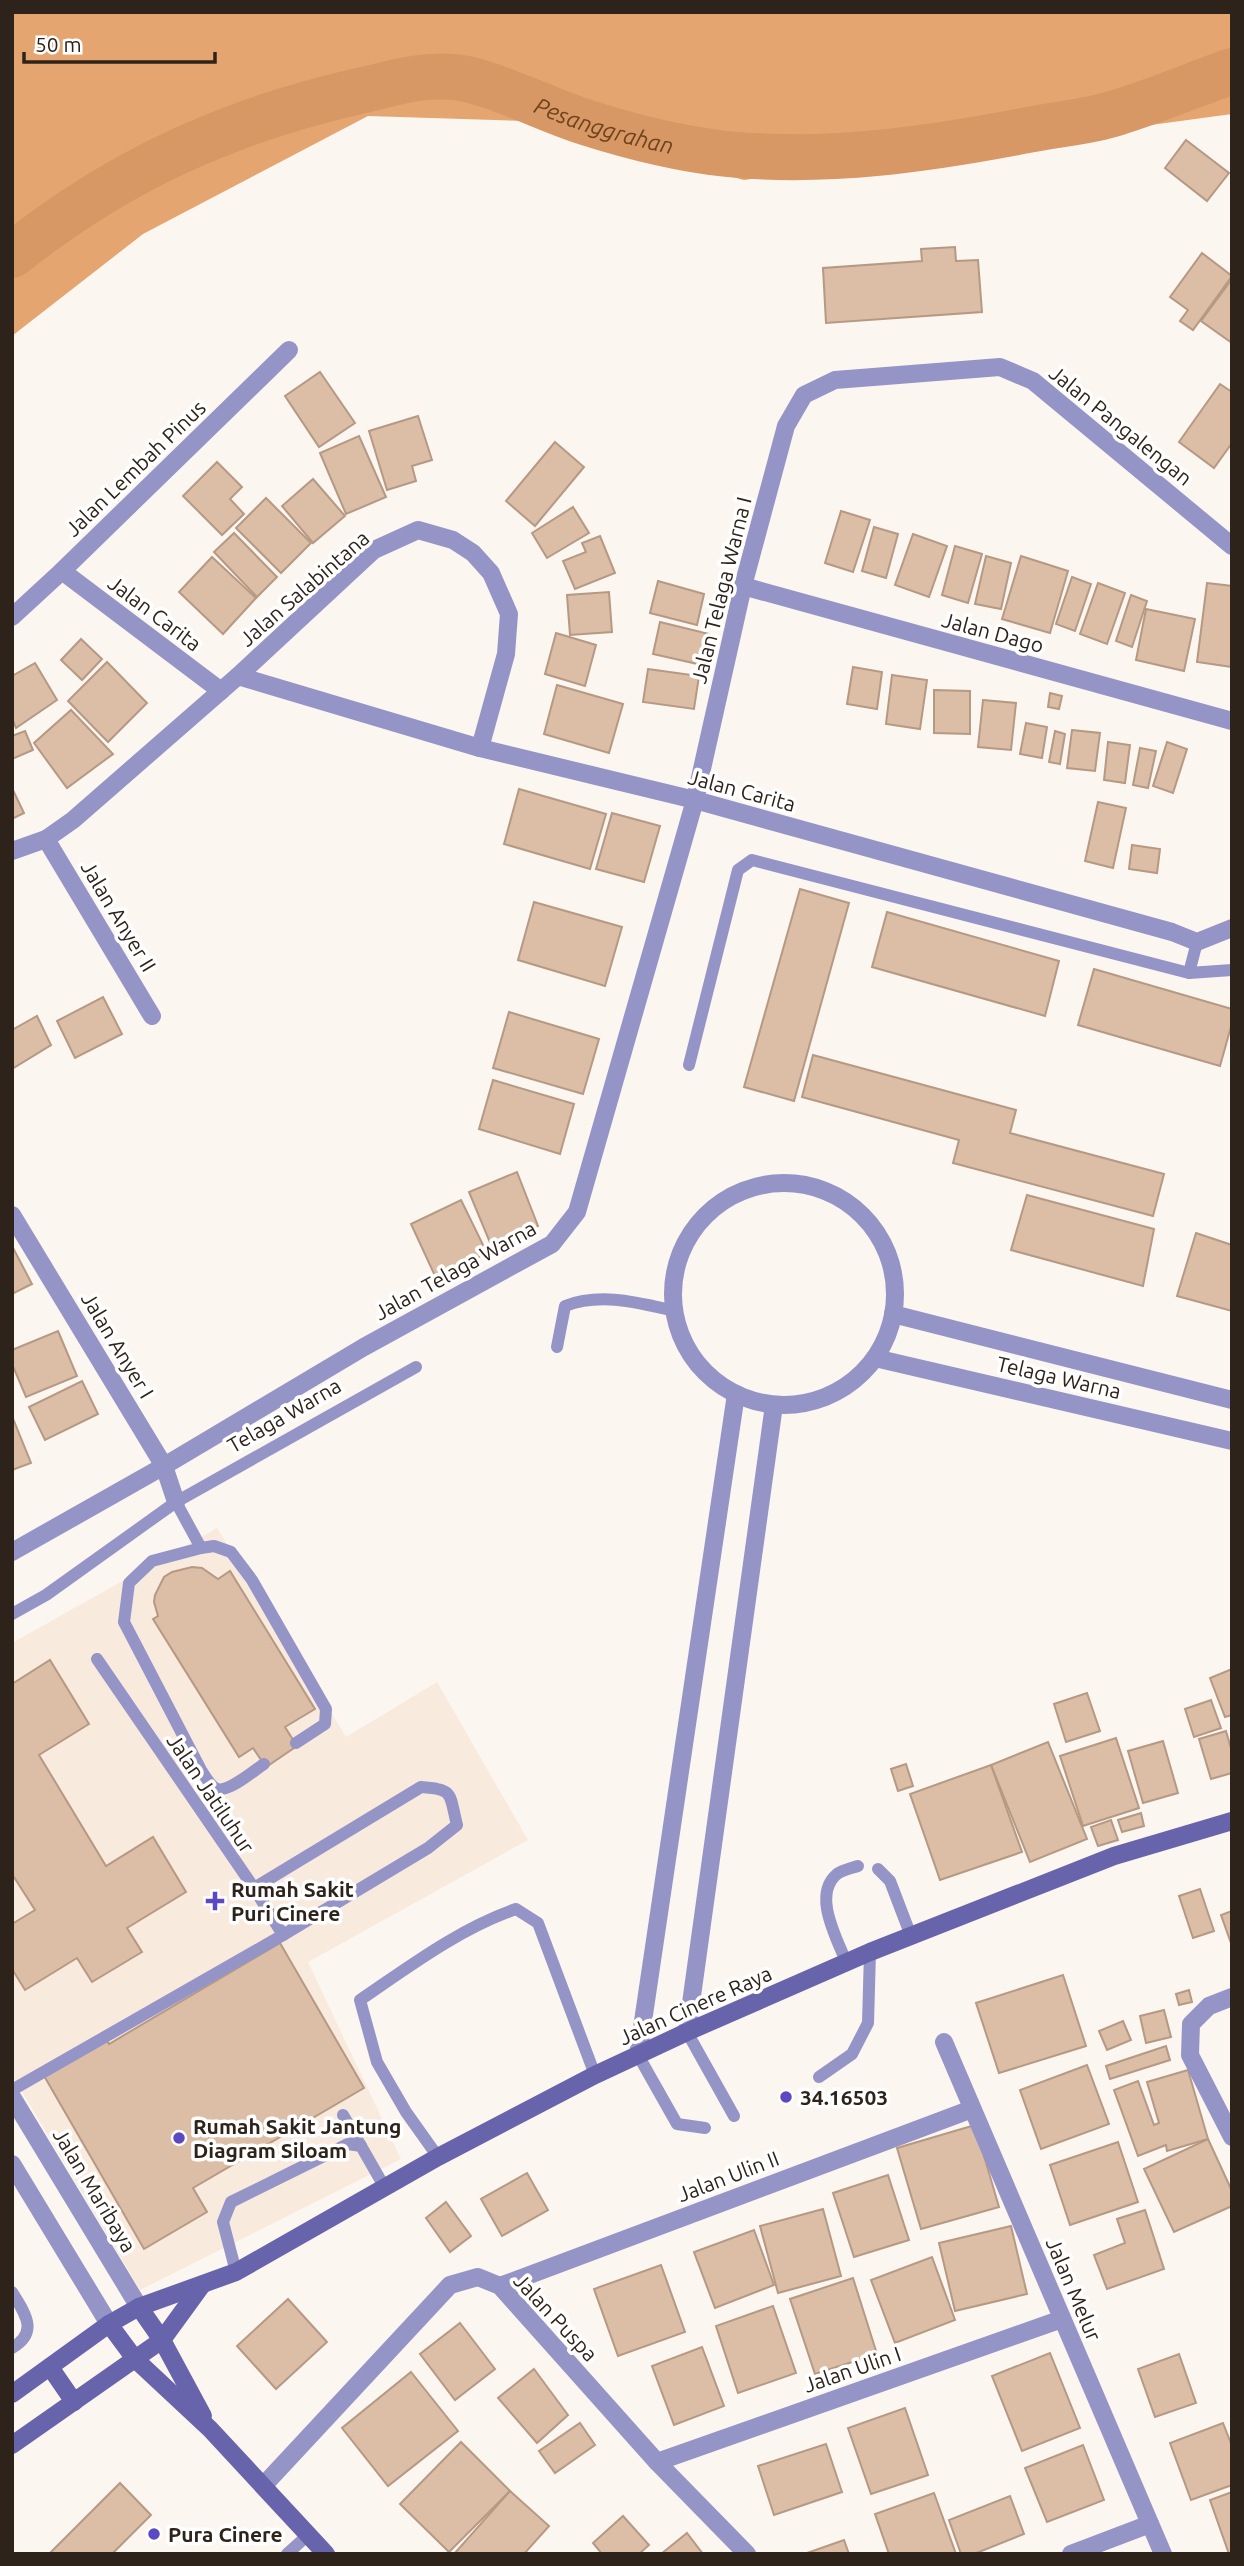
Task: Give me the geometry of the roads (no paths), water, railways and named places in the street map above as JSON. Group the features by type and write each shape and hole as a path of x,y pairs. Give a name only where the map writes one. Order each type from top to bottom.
{"main road":[{"name":"Jalan Cinere Raya","path":"12,2394 109,2324 139,2307 236,2272 438,2157 595,2075 870,1952 1114,1856 1232,1821"},
{"path":"12,2445 162,2340 202,2285"},
{"path":"139,2307 162,2340 210,2429"},
{"path":"109,2324 135,2359 210,2429 326,2554"},
{"path":"50,2367 74,2402"}],"street":[{"name":"Jalan Lembah Pinus","path":"12,617 289,350"},
{"name":"Jalan Pangalengan","path":"804,395 835,380 1000,367 1032,381 1232,546"},
{"name":"Jalan Telaga Warna I","path":"695,800 743,586 786,426 804,395"},
{"name":"Jalan Salabintana","path":"12,851 46,839 73,820 238,676 374,550 418,530 453,540 473,553 491,573 509,614 506,654 480,748"},
{"name":"Jalan Carita","path":"62,571 220,691"},
{"name":"Jalan Dago","path":"743,586 1232,721"},
{"name":"Jalan Carita","path":"238,676 480,748 695,800 1159,929 1197,942"},
{"name":"Jalan Telaga Warna","path":"12,1552 164,1466 364,1347 552,1244 577,1212 695,800"},
{"name":"Jalan Anyer II","path":"46,839 152,1016"},
{"path":"1197,942 1232,928"},
{"path":"785,1183 827,1191 845,1202 869,1223 886,1250 895,1292 887,1337 875,1358 863,1373 831,1395 813,1402 774,1405 736,1394 718,1383 689,1351 675,1311 673,1289 676,1269 683,1248 694,1230 708,1214 734,1195 764,1185 785,1183"},
{"name":"Jalan Anyer I","path":"12,1215 164,1466 176,1503"},
{"name":"Telaga Warna","path":"893,1314 1232,1400"},
{"name":"Telaga Warna","path":"875,1358 1232,1441"},
{"path":"638,2055 736,1394"},
{"path":"687,2032 774,1405"},
{"path":"1232,1997 1209,2006 1191,2024 1190,2054 1232,2137"},
{"name":"Jalan Melur","path":"944,2042 1163,2554"},
{"name":"Jalan Maribaya","path":"12,2097 139,2307"},
{"name":"Jalan Ulin II","path":"500,2286 972,2109"},
{"path":"12,2164 109,2324"},
{"name":"Jalan Puspa","path":"263,2486 450,2285 478,2277 500,2286 657,2462 747,2554"},
{"name":"Jalan Ulin I","path":"657,2462 1062,2319"},
{"path":"1071,2554 1150,2524"}],"lane":[{"path":"689,1065 738,870 752,860 1189,973 1232,970"},
{"path":"1189,973 1197,942"},
{"path":"557,1347 565,1306 584,1298 630,1301 675,1311"},
{"name":"Telaga Warna","path":"176,1503 416,1367"},
{"path":"12,1614 46,1595 176,1503 201,1548"},
{"path":"264,1764 227,1789 219,1790 210,1783 124,1622 129,1583 152,1561 215,1546 231,1552 252,1580 326,1709 325,1724 296,1743"},
{"name":"Jalan Jatiluhur","path":"97,1659 254,1888 283,1935"},
{"path":"12,2090 283,1935 428,1848 457,1825 449,1793 444,1788 421,1787 254,1888"},
{"path":"846,1962 827,1909 827,1887 838,1873 858,1866"},
{"path":"878,1869 890,1881 911,1936"},
{"path":"438,2157 406,2112 377,2062 360,2000 487,1919 516,1909 538,1923 595,2075"},
{"path":"819,2077 852,2054 868,2023 870,1952"},
{"path":"687,2032 734,2116"},
{"path":"638,2055 677,2124 705,2128"},
{"path":"343,2115 385,2188"},
{"path":"236,2272 223,2222 231,2202 348,2144 361,2146"},
{"path":"12,2292 28,2320 29,2327 19,2344 12,2348"},
{"path":"287,2554 308,2535"}],"waterway":[{"name":"Pesanggrahan","path":"12,255 92,198 134,174 219,134 311,103 412,79 439,76 467,79 588,123 674,146 727,154 802,157 916,149 1095,119 1232,71"}],"place":[{"name":"Rumah Sakit Puri Cinere","path":"215,1901"},
{"name":"34.16503","path":"786,2097"},
{"name":"Rumah Sakit Jantung Diagram Siloam","path":"179,2138"},
{"name":"Pura Cinere","path":"154,2534"}]}
